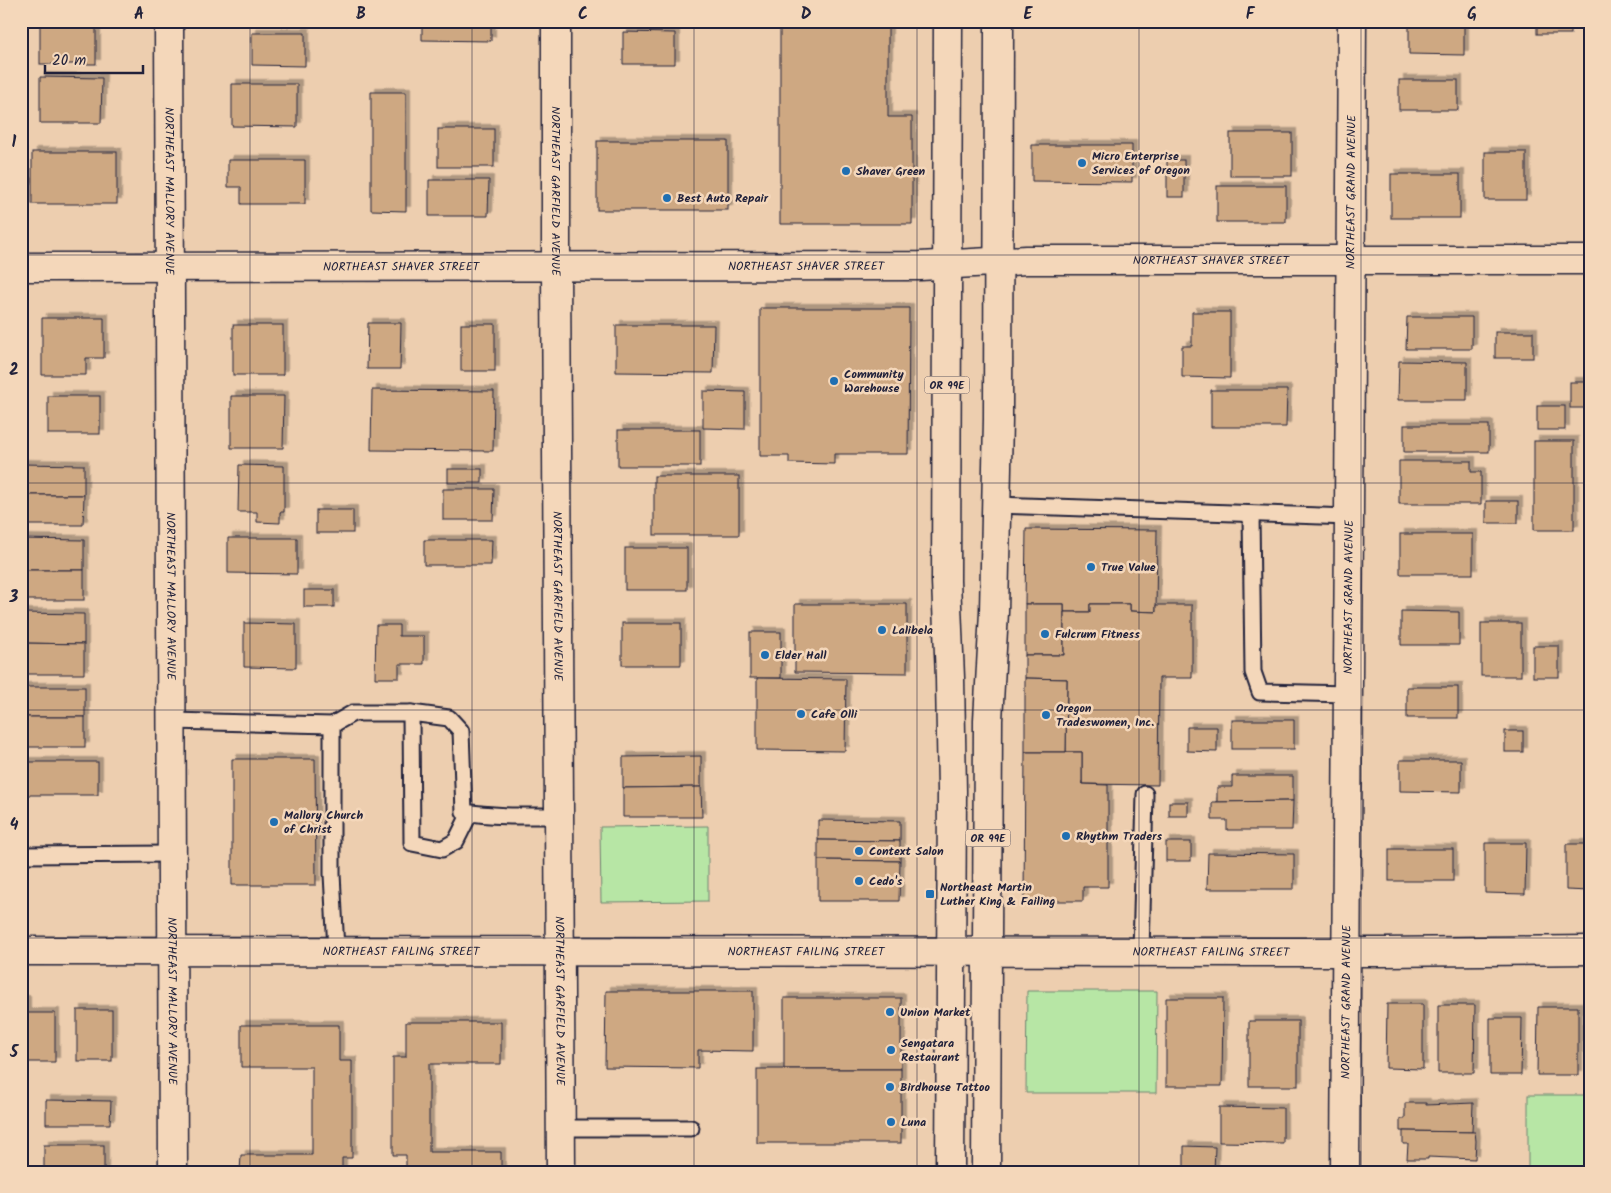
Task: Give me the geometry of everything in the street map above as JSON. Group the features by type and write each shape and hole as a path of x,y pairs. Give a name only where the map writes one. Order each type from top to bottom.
{"street":[{"name":"NORTHEAST MALLORY AVENUE","path":"169,21 173,1172"},
{"name":"NORTHEAST GARFIELD AVENUE","path":"556,21 561,1172"},
{"name":"OR 99E","path":"948,21 946,581 952,791 950,1172"},
{"name":"OR 99E","path":"986,1172 988,720 997,505 999,21"},
{"name":"NORTHEAST GRAND AVENUE","path":"1345,1172 1352,21"},
{"name":"NORTHEAST SHAVER STREET","path":"21,267 920,266 1026,260 1590,260"},
{"name":"NORTHEAST FAILING STREET","path":"21,951 1346,952 1590,950"}],"lane":[{"path":"997,505 1349,517"},
{"path":"1251,514 1253,672 1260,692 1348,694"},
{"path":"172,721 332,725 353,713 411,713 449,718 461,731 464,812 483,815 560,816"},
{"path":"411,713 412,843 442,850 456,841 470,813"},
{"path":"332,725 332,874 336,950"},
{"path":"1141,952 1145,794"},
{"path":"21,855 172,854"},
{"path":"560,1128 690,1128"}],"green space":[{"path":"708,826 708,901 601,902 600,827"},
{"path":"1027,991 1157,991 1156,1093 1026,1093"},
{"path":"1528,1095 1590,1095 1590,1170 1528,1170"}],"building":[{"path":"40,21 96,21 96,64 40,64"},
{"path":"422,21 491,21 491,41 422,40"},
{"name":"Shaver Green","path":"780,21 888,21 888,117 912,117 912,224 780,224"},
{"path":"1409,21 1464,21 1464,55 1409,54"},
{"path":"1537,21 1571,21 1571,34 1537,34"},
{"path":"623,32 675,33 675,64 623,64"},
{"path":"252,33 305,33 305,66 252,65"},
{"path":"40,77 102,78 101,123 40,123"},
{"path":"1399,80 1458,80 1458,110 1399,110"},
{"path":"232,84 297,84 297,127 232,126"},
{"path":"371,92 406,92 406,211 371,210"},
{"path":"438,129 494,129 494,167 438,167"},
{"path":"1230,133 1292,133 1292,176 1230,176"},
{"path":"597,141 728,141 728,210 597,210"},
{"name":"Micro Enterprise Services of Oregon","path":"1032,145 1132,145 1132,182 1032,181"},
{"path":"32,152 117,152 117,204 32,204"},
{"path":"1485,152 1526,152 1526,200 1485,200"},
{"path":"22,153 22,212 21,212"},
{"path":"228,160 305,160 305,204 241,204 241,187 228,187"},
{"path":"1167,160 1184,160 1184,197 1167,197"},
{"path":"1391,174 1460,174 1460,218 1391,218"},
{"path":"429,180 489,180 488,216 429,216"},
{"path":"1217,186 1286,186 1286,222 1217,222"},
{"name":"Community Warehouse","path":"760,308 909,308 908,454 834,454 834,464 789,463 789,456 760,456"},
{"path":"1588,311 1590,311 1590,356 1588,356"},
{"path":"1192,312 1230,312 1230,378 1182,377 1182,346 1192,346"},
{"path":"1407,317 1472,317 1472,349 1406,349"},
{"path":"42,318 104,318 104,358 86,358 86,375 42,375"},
{"path":"368,323 401,323 400,369 367,369"},
{"path":"461,324 495,324 495,371 461,371"},
{"path":"233,325 283,325 283,375 233,375"},
{"path":"616,325 714,325 713,373 616,372"},
{"path":"1495,332 1533,332 1533,358 1495,358"},
{"path":"1399,361 1467,362 1467,400 1398,400"},
{"path":"1570,382 1590,382 1590,408 1570,408"},
{"path":"372,390 494,391 493,451 371,450"},
{"path":"1211,390 1287,390 1286,427 1211,427"},
{"path":"703,391 745,392 745,429 703,428"},
{"path":"48,396 100,396 100,434 48,434"},
{"path":"231,396 284,396 283,448 231,448"},
{"path":"1537,406 1565,406 1565,430 1537,430"},
{"path":"1404,425 1489,425 1489,452 1404,452"},
{"path":"618,430 700,430 700,466 618,466"},
{"path":"1534,441 1574,441 1574,530 1534,530"},
{"path":"1399,461 1471,461 1471,472 1481,472 1481,504 1399,504"},
{"path":"21,464 84,465 84,495 21,495"},
{"path":"239,465 284,466 284,512 280,512 280,523 257,522 257,512 238,512"},
{"path":"448,469 482,469 482,483 448,483"},
{"path":"654,476 739,476 739,535 654,535"},
{"path":"443,489 494,489 493,520 443,520"},
{"path":"21,495 84,495 83,525 21,525"},
{"path":"1486,501 1518,501 1518,523 1486,523"},
{"path":"316,510 353,510 353,533 316,533"},
{"name":"True Value","path":"1026,529 1157,530 1156,612 1130,611 1130,604 1090,604 1090,612 1064,612 1064,604 1025,604"},
{"path":"1400,534 1473,534 1473,574 1400,574"},
{"path":"228,538 297,538 297,574 228,573"},
{"path":"21,539 84,540 84,570 21,570"},
{"path":"424,540 492,540 491,565 424,565"},
{"path":"625,548 687,548 687,590 625,590"},
{"path":"21,570 84,570 84,600 21,600"},
{"path":"304,590 334,590 334,607 304,607"},
{"path":"795,604 907,604 907,673 795,672"},
{"name":"Fulcrum Fitness","path":"1025,604 1064,604 1064,655 1025,655"},
{"path":"1090,604 1130,604 1130,611 1156,612 1156,605 1192,605 1192,678 1159,678 1158,785 1082,784 1082,752 1066,752 1067,679 1025,678 1025,655 1064,655 1064,612 1090,612"},
{"path":"1401,611 1459,612 1459,645 1401,645"},
{"path":"21,613 84,614 84,644 21,643"},
{"path":"244,623 296,624 296,668 244,667"},
{"path":"622,623 681,623 681,665 622,665"},
{"path":"1481,623 1521,623 1521,676 1481,676"},
{"path":"376,625 399,625 399,636 424,636 424,664 399,664 399,678 375,678"},
{"name":"Elder Hall","path":"750,632 781,632 781,678 750,678"},
{"path":"21,643 84,644 84,674 21,674"},
{"path":"1533,646 1559,646 1559,677 1533,677"},
{"name":"Cafe Olli","path":"757,678 846,679 845,751 757,750"},
{"name":"Oregon Tradeswomen, Inc.","path":"1025,678 1067,679 1066,752 1025,752"},
{"path":"21,687 85,687 85,717 21,717"},
{"path":"1407,687 1458,687 1458,718 1407,718"},
{"path":"21,717 85,717 85,747 21,747"},
{"path":"1232,720 1294,720 1294,749 1232,749"},
{"path":"1187,727 1217,727 1217,752 1187,751"},
{"path":"1505,731 1523,731 1523,752 1505,752"},
{"name":"Rhythm Traders","path":"1025,752 1082,752 1082,784 1108,785 1108,887 1083,887 1083,901 1024,901"},
{"path":"701,756 701,787 623,788 623,757"},
{"name":"Mallory Church of Christ","path":"232,759 315,759 316,885 232,885"},
{"path":"1400,760 1461,760 1461,792 1400,791"},
{"path":"21,762 98,762 98,795 21,795"},
{"path":"1232,776 1293,776 1293,801 1217,802 1217,787 1232,787"},
{"path":"701,787 702,817 623,817 623,788"},
{"path":"1293,801 1292,830 1227,830 1227,820 1212,820 1212,802"},
{"path":"1169,802 1188,802 1188,816 1169,816"},
{"path":"818,820 900,821 900,841 818,840"},
{"name":"Context Salon","path":"818,840 900,841 900,861 818,860"},
{"path":"1166,842 1191,842 1191,861 1166,861"},
{"path":"1485,843 1526,843 1525,894 1485,893"},
{"path":"1566,844 1590,844 1590,891 1566,890"},
{"path":"1389,849 1453,849 1453,881 1389,881"},
{"path":"1208,853 1294,854 1294,889 1207,889"},
{"name":"Cedo's","path":"818,860 900,861 899,901 818,901"},
{"path":"606,991 753,991 753,1051 698,1050 698,1068 605,1067"},
{"path":"784,998 901,998 901,1069 784,1069"},
{"path":"1166,998 1223,998 1222,1086 1166,1086"},
{"path":"21,1000 26,1000 26,1013 55,1013 55,1062 21,1062"},
{"path":"1387,1004 1423,1004 1423,1069 1386,1068"},
{"path":"1438,1005 1475,1005 1474,1073 1438,1073"},
{"path":"1538,1007 1578,1007 1578,1075 1537,1075"},
{"path":"77,1010 112,1010 112,1061 77,1061"},
{"path":"1490,1018 1522,1018 1521,1075 1490,1075"},
{"path":"1249,1021 1298,1021 1298,1086 1249,1086"},
{"path":"406,1022 501,1022 501,1064 429,1064 429,1152 501,1152 501,1172 406,1172 406,1155 393,1155 393,1057 406,1057"},
{"path":"241,1025 339,1025 339,1061 352,1061 352,1158 342,1158 342,1172 240,1172 241,1155 312,1155 312,1067 241,1067"},
{"path":"757,1069 901,1069 901,1143 757,1143"},
{"path":"46,1100 111,1101 110,1124 46,1124"},
{"path":"1405,1103 1426,1103 1426,1105 1473,1103 1472,1132 1400,1131 1400,1119 1405,1119"},
{"path":"1219,1107 1283,1108 1283,1143 1219,1142"},
{"path":"1403,1131 1475,1132 1475,1159 1428,1157 1428,1159 1407,1159 1408,1144 1403,1144"},
{"path":"44,1145 104,1145 104,1172 44,1172"},
{"path":"1184,1146 1215,1147 1214,1172 1184,1172"}],"place":[{"name":"Micro Enterprise Services of Oregon","path":"1082,163"},
{"name":"Shaver Green","path":"846,171"},
{"name":"Best Auto Repair","path":"667,198"},
{"name":"Community Warehouse","path":"834,381"},
{"name":"True Value","path":"1091,567"},
{"name":"Lalibela","path":"882,630"},
{"name":"Fulcrum Fitness","path":"1045,634"},
{"name":"Elder Hall","path":"765,655"},
{"name":"Cafe Olli","path":"801,714"},
{"name":"Oregon Tradeswomen, Inc.","path":"1046,715"},
{"name":"Mallory Church of Christ","path":"274,822"},
{"name":"Rhythm Traders","path":"1066,836"},
{"name":"Context Salon","path":"859,851"},
{"name":"Cedo's","path":"859,881"},
{"name":"Northeast Martin Luther King & Failing","path":"930,894"},
{"name":"Union Market","path":"890,1012"},
{"name":"Sengatara Restaurant","path":"891,1050"},
{"name":"Birdhouse Tattoo","path":"890,1087"},
{"name":"Luna","path":"891,1122"}]}
